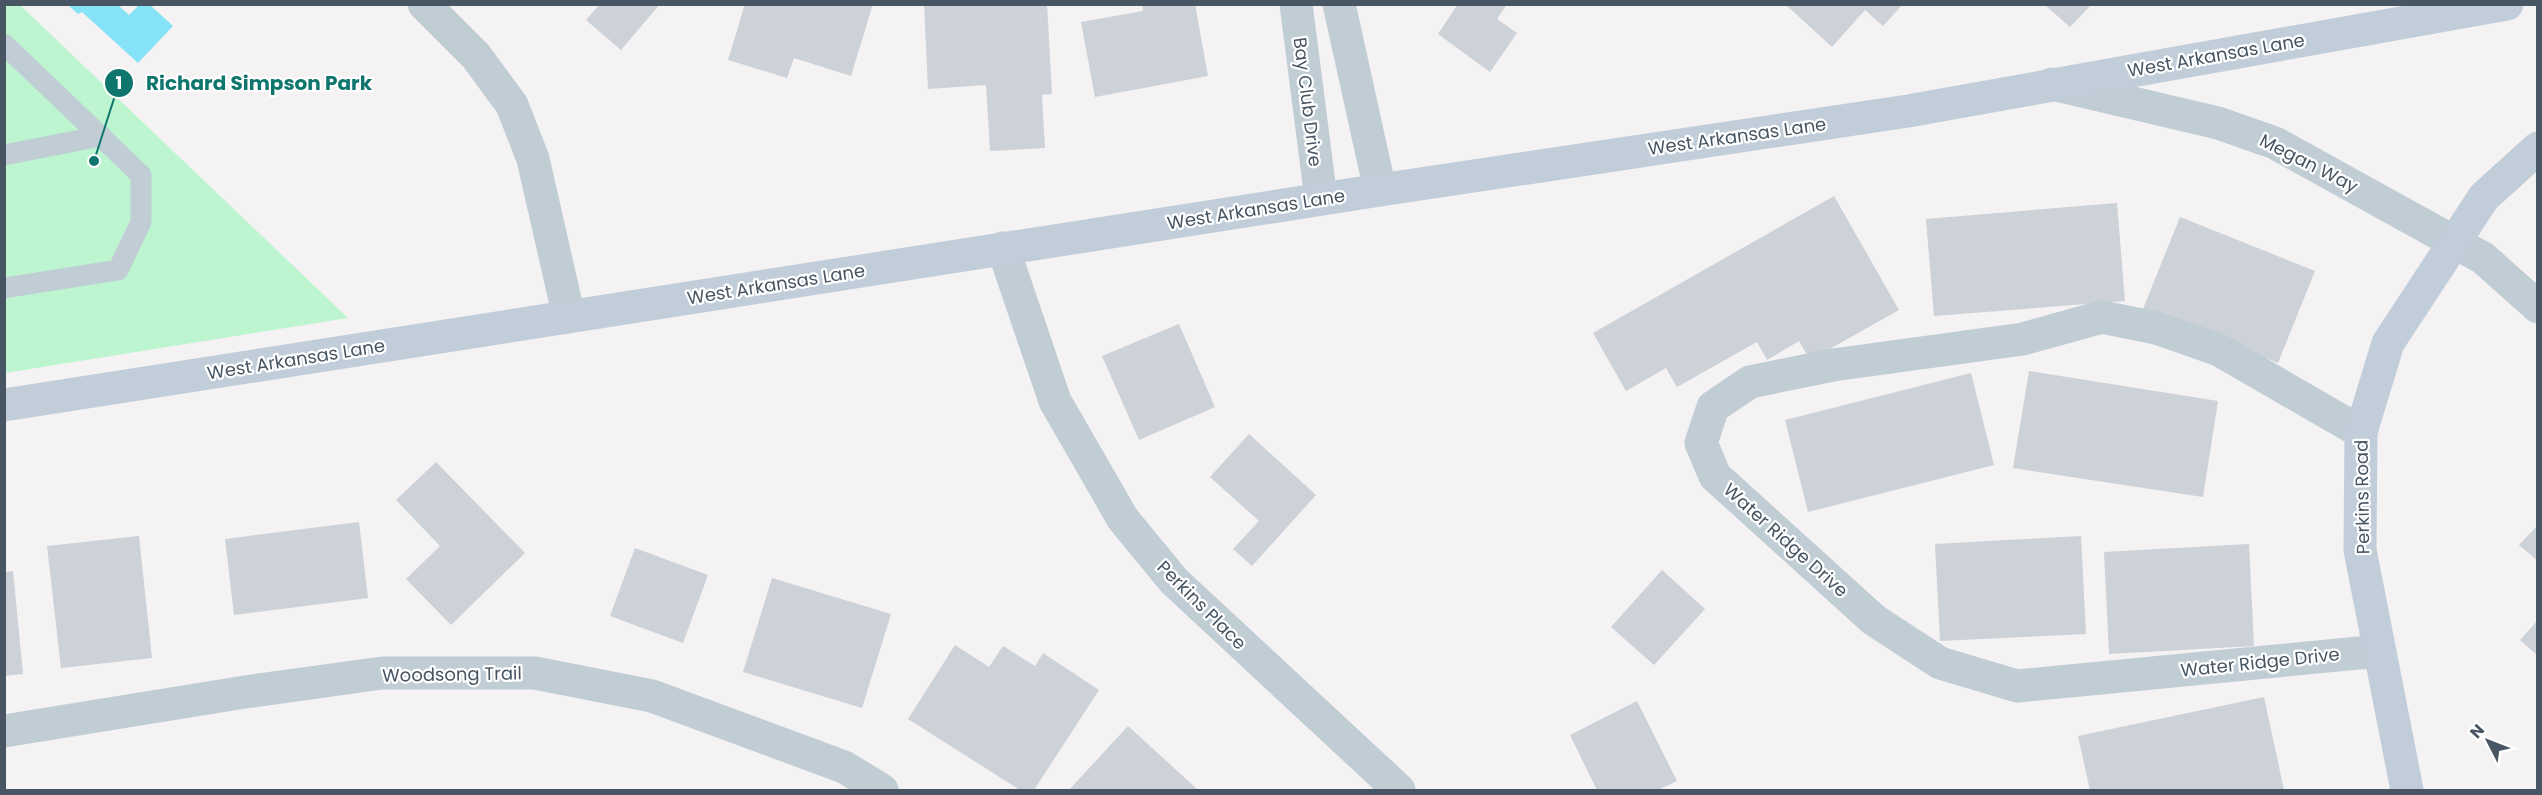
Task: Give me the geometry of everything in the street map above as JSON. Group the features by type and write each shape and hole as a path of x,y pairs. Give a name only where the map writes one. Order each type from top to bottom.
{"street":[{"path":"424,4 476,56 512,105 533,159 569,317"},
{"name":"Bay Club Drive","path":"1296,4 1321,199"},
{"path":"1339,4 1380,190"},
{"name":"West Arkansas Lane","path":"4,405 1003,248 1908,111 2507,4"},
{"name":"Megan Way","path":"2050,84 2218,123 2275,143 2483,258 2538,307"},
{"name":"Perkins Road","path":"2407,790 2360,550 2361,432 2388,343 2484,197 2538,148"},
{"name":"Perkins Place","path":"1003,248 1055,401 1123,519 1174,581 1399,790"},
{"name":"Water Ridge Drive","path":"2361,432 2219,350 2156,328 2102,317 2023,339 1833,365 1750,382 1713,407 1701,443 1715,476 1874,620 1940,663 2017,686 2379,651"},
{"name":"Woodsong Trail","path":"4,731 382,674 535,673 652,696 844,767 882,790"}],"lane":[{"path":"4,44 141,175 141,222 118,270 4,288"},
{"path":"4,155 101,136"}],"green space":[{"path":"19,4 348,318 5,373 4,5"}],"water":[{"path":"68,5 118,5 129,15 139,5 150,5 173,26 138,63 82,12 78,14"}],"building":[{"path":"600,4 660,4 621,50 586,20"},
{"path":"745,4 873,4 851,76 794,58 787,78 728,60"},
{"path":"924,4 1047,4 1052,94 1042,95 1045,148 990,151 986,85 928,89"},
{"path":"1142,4 1195,4 1208,76 1095,97 1081,22 1143,11"},
{"path":"1458,4 1507,4 1497,19 1517,33 1490,72 1438,34"},
{"path":"1785,4 1903,4 1883,26 1865,10 1832,47"},
{"path":"2045,5 2091,5 2070,27"},
{"path":"1834,196 1899,310 1810,360 1799,341 1767,360 1757,342 1677,387 1666,368 1626,391 1593,333"},
{"path":"2117,203 2125,301 1934,316 1926,219"},
{"path":"2180,217 2315,271 2278,363 2143,309"},
{"path":"1179,324 1215,407 1139,440 1102,356"},
{"path":"2029,371 2218,401 2203,497 2013,468"},
{"path":"1971,373 1994,465 1808,512 1785,420"},
{"path":"1249,434 1316,495 1252,566 1233,549 1259,521 1210,477"},
{"path":"436,462 525,553 451,625 406,579 440,546 396,500"},
{"path":"359,522 368,598 234,615 225,539"},
{"path":"2538,525 2538,561 2519,545"},
{"path":"139,536 152,658 61,668 47,546"},
{"path":"2081,536 2086,634 1940,641 1935,544"},
{"path":"2249,544 2254,646 2109,654 2104,552"},
{"path":"635,548 708,575 683,643 610,616"},
{"path":"1662,570 1705,609 1654,665 1611,627"},
{"path":"13,571 23,674 4,676 4,572"},
{"path":"772,578 891,614 862,708 743,672"},
{"path":"2538,620 2538,656 2520,640"},
{"path":"955,645 989,667 1003,646 1035,666 1043,653 1099,690 1034,790 1020,790 908,719"},
{"path":"2264,697 2284,790 2090,790 2078,736"},
{"path":"1637,701 1677,781 1658,790 1597,790 1570,735"},
{"path":"1128,726 1198,790 1069,790"}],"place":[{"name":"Richard Simpson Park","path":"94,161"}]}
